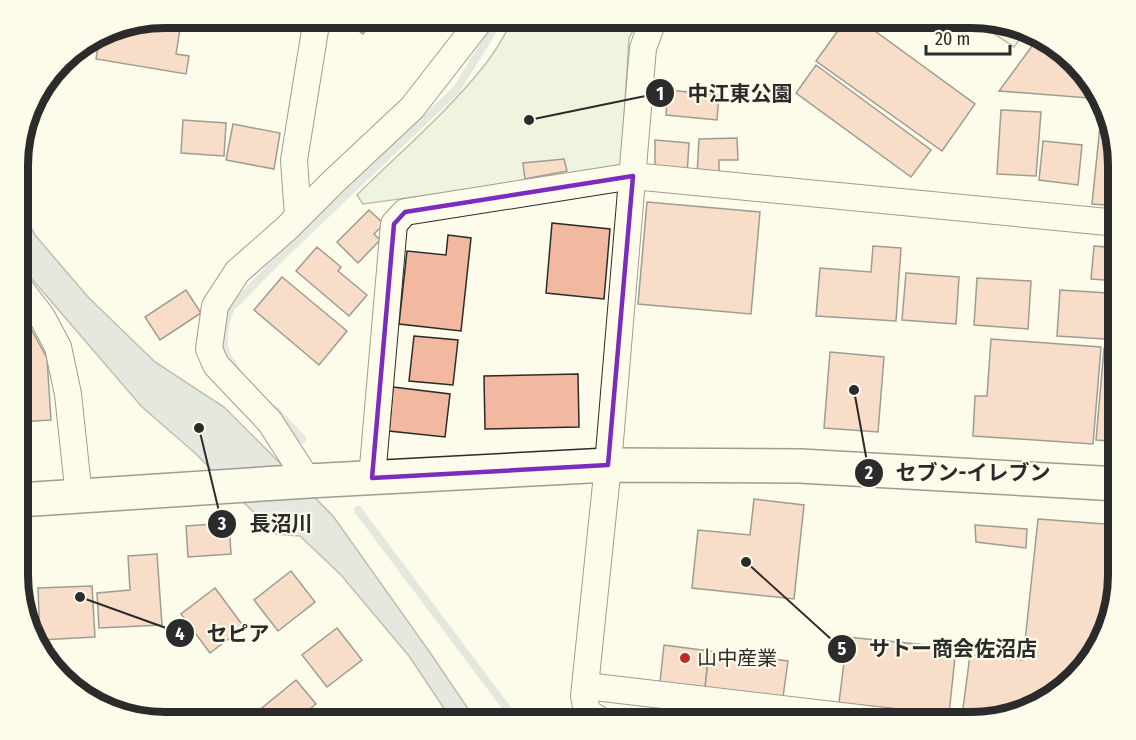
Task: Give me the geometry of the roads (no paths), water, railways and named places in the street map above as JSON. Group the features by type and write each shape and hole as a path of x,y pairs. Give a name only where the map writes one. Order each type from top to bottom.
{"street":[{"path":"298,217 294,159 315,28"},
{"path":"308,481 270,422 216,365 209,348 216,306 237,272 412,108 474,28"},
{"path":"592,711 584,696 608,465 643,48 650,28"},
{"path":"372,478 394,224 405,212 633,176 1107,222"},
{"path":"28,299 42,317 58,347 68,394 79,496"},
{"path":"28,499 608,465 800,466 1107,483"},
{"path":"586,686 800,711"}],"waterway":[{"path":"234,366 224,346 224,330 231,308 280,258 456,90 495,28"},
{"path":"275,410 302,439"},
{"path":"358,510 509,712"}],"place":[{"name":"中江東公園","path":"529,120"},
{"name":"セブン-イレブン","path":"854,390"},
{"name":"長沼川","path":"199,428"},
{"name":"サトー商会佐沼店","path":"746,562"},
{"name":"セピア","path":"80,597"},
{"name":"山中産業","path":"685,658"}]}
